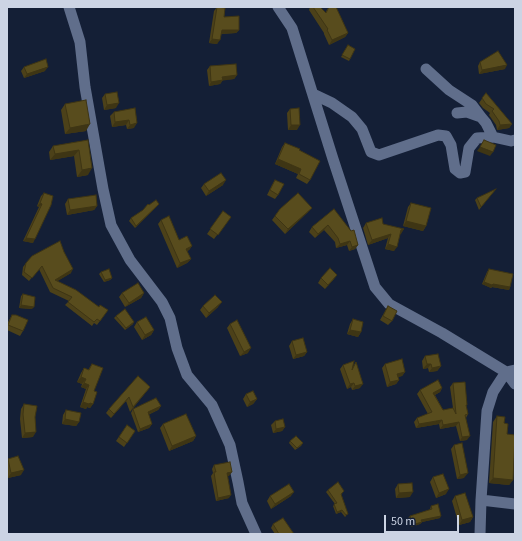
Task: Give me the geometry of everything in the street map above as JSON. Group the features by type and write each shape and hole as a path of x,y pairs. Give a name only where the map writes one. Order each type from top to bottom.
{"street":[{"path":"68,7 80,42 85,88 111,225 130,260 162,302 170,318 177,348 187,375 212,405 215,411 230,445 242,503 256,534"},
{"path":"278,7 292,28 375,286 389,304 510,371 515,384"},
{"path":"426,69 449,90 472,105 486,123 493,137"},
{"path":"313,94 332,102 352,117 362,129 371,152 379,155 438,135 446,136 451,145 455,169 460,173 465,172 469,148 477,138 493,137 511,141 515,140"},
{"path":"457,113 467,112 481,117"},
{"path":"480,534 487,411 493,392 510,371"},
{"path":"481,500 515,504"}],"building":[{"path":"217,7 225,8 224,17 239,16 239,30 222,30 220,40 212,39"},
{"path":"313,7 320,7 326,13 329,7 336,7 348,33 332,40 327,30 328,29"},
{"path":"348,45 355,49 350,59 342,55"},
{"path":"498,51 507,65 482,70 480,62"},
{"path":"46,59 48,67 27,74 24,67"},
{"path":"236,64 237,75 222,77 223,80 211,82 210,66"},
{"path":"117,92 119,103 107,105 105,94"},
{"path":"486,93 512,124 500,125 492,111 494,109 486,104 482,98"},
{"path":"86,100 90,124 70,128 65,104"},
{"path":"135,108 137,123 130,125 129,120 115,122 114,112"},
{"path":"299,108 300,125 291,125 290,109"},
{"path":"88,140 92,168 82,170 79,150 55,154 53,146"},
{"path":"484,140 496,145 493,152 480,147"},
{"path":"285,143 300,149 299,150 320,161 310,180 299,174 301,169 278,159"},
{"path":"221,173 226,180 209,191 204,184"},
{"path":"275,180 284,184 278,195 270,190"},
{"path":"496,189 481,207 477,198"},
{"path":"44,193 53,196 51,205 35,239 26,238 42,204 40,203"},
{"path":"298,193 312,208 288,229 275,216 280,209"},
{"path":"96,195 97,206 70,210 68,199"},
{"path":"156,200 159,204 136,226 131,218 143,210 148,204 149,205"},
{"path":"411,203 431,208 426,226 406,221"},
{"path":"334,209 351,231 354,230 358,245 352,247 350,241 340,244 338,238 328,225 318,234 312,227"},
{"path":"223,211 231,217 218,235 210,229"},
{"path":"169,216 179,240 187,236 192,246 186,249 191,259 180,263 161,220"},
{"path":"382,218 383,224 404,229 401,230 397,247 388,244 391,234 372,240 366,223"},
{"path":"60,241 73,269 55,280 76,290 99,307 100,305 108,310 100,321 97,319 94,322 68,302 72,297 53,288 42,266 32,278 24,272 26,263 32,256"},
{"path":"330,268 337,275 328,285 321,278"},
{"path":"109,269 112,278 105,280 101,272"},
{"path":"489,269 513,274 510,287 492,285 484,282"},
{"path":"138,283 144,293 129,303 122,293"},
{"path":"23,294 35,297 34,307 21,305"},
{"path":"215,295 222,302 209,313 203,306"},
{"path":"388,306 397,311 392,321 383,316"},
{"path":"125,309 134,322 126,328 116,316"},
{"path":"12,315 28,320 23,331 8,325"},
{"path":"146,317 154,330 145,335 137,322"},
{"path":"353,319 363,322 361,332 350,330"},
{"path":"237,320 251,348 244,352 230,324"},
{"path":"303,338 307,352 296,355 292,341"},
{"path":"438,354 441,366 432,368 431,364 427,364 425,356"},
{"path":"402,359 405,372 397,374 399,380 390,382 385,364"},
{"path":"354,361 352,370 356,362 363,384 355,386 354,383 350,384 343,365"},
{"path":"92,364 103,368 94,391 97,392 93,404 89,404 83,402 89,385 84,383 86,379 81,377 84,368 89,370"},
{"path":"138,376 150,387 133,407 129,397 114,414 109,409"},
{"path":"438,380 442,388 433,393 443,410 453,408 456,414 453,383 465,382 468,414 465,415 470,436 462,437 459,422 443,425 442,420 419,424 417,418 432,412 420,390"},
{"path":"253,391 257,399 250,402 246,394"},
{"path":"156,398 161,406 148,412 152,424 140,429 133,409"},
{"path":"24,404 37,406 35,417 36,432 25,433 23,414"},
{"path":"66,410 81,413 79,422 65,419"},
{"path":"186,414 196,436 172,446 163,424"},
{"path":"497,416 505,417 504,423 508,424 507,434 515,435 513,480 493,478"},
{"path":"283,419 285,427 276,429 275,421"},
{"path":"127,425 135,431 127,443 119,437"},
{"path":"296,436 303,443 297,448 290,441"},
{"path":"462,443 468,473 460,475 454,445"},
{"path":"18,456 24,470 11,473 8,459"},
{"path":"230,462 232,472 227,473 231,495 218,498 214,465"},
{"path":"443,474 449,489 439,493 433,477"},
{"path":"338,482 344,491 341,494 348,514 346,515 342,510 337,512 334,504 337,503 328,490"},
{"path":"412,483 413,492 399,493 398,484"},
{"path":"289,484 294,492 275,504 270,496"},
{"path":"465,493 473,517 462,520 455,496"},
{"path":"438,504 441,516 421,520 422,522 412,525 410,516 432,509 431,506"},
{"path":"283,518 294,534 279,534 273,524"}]}
